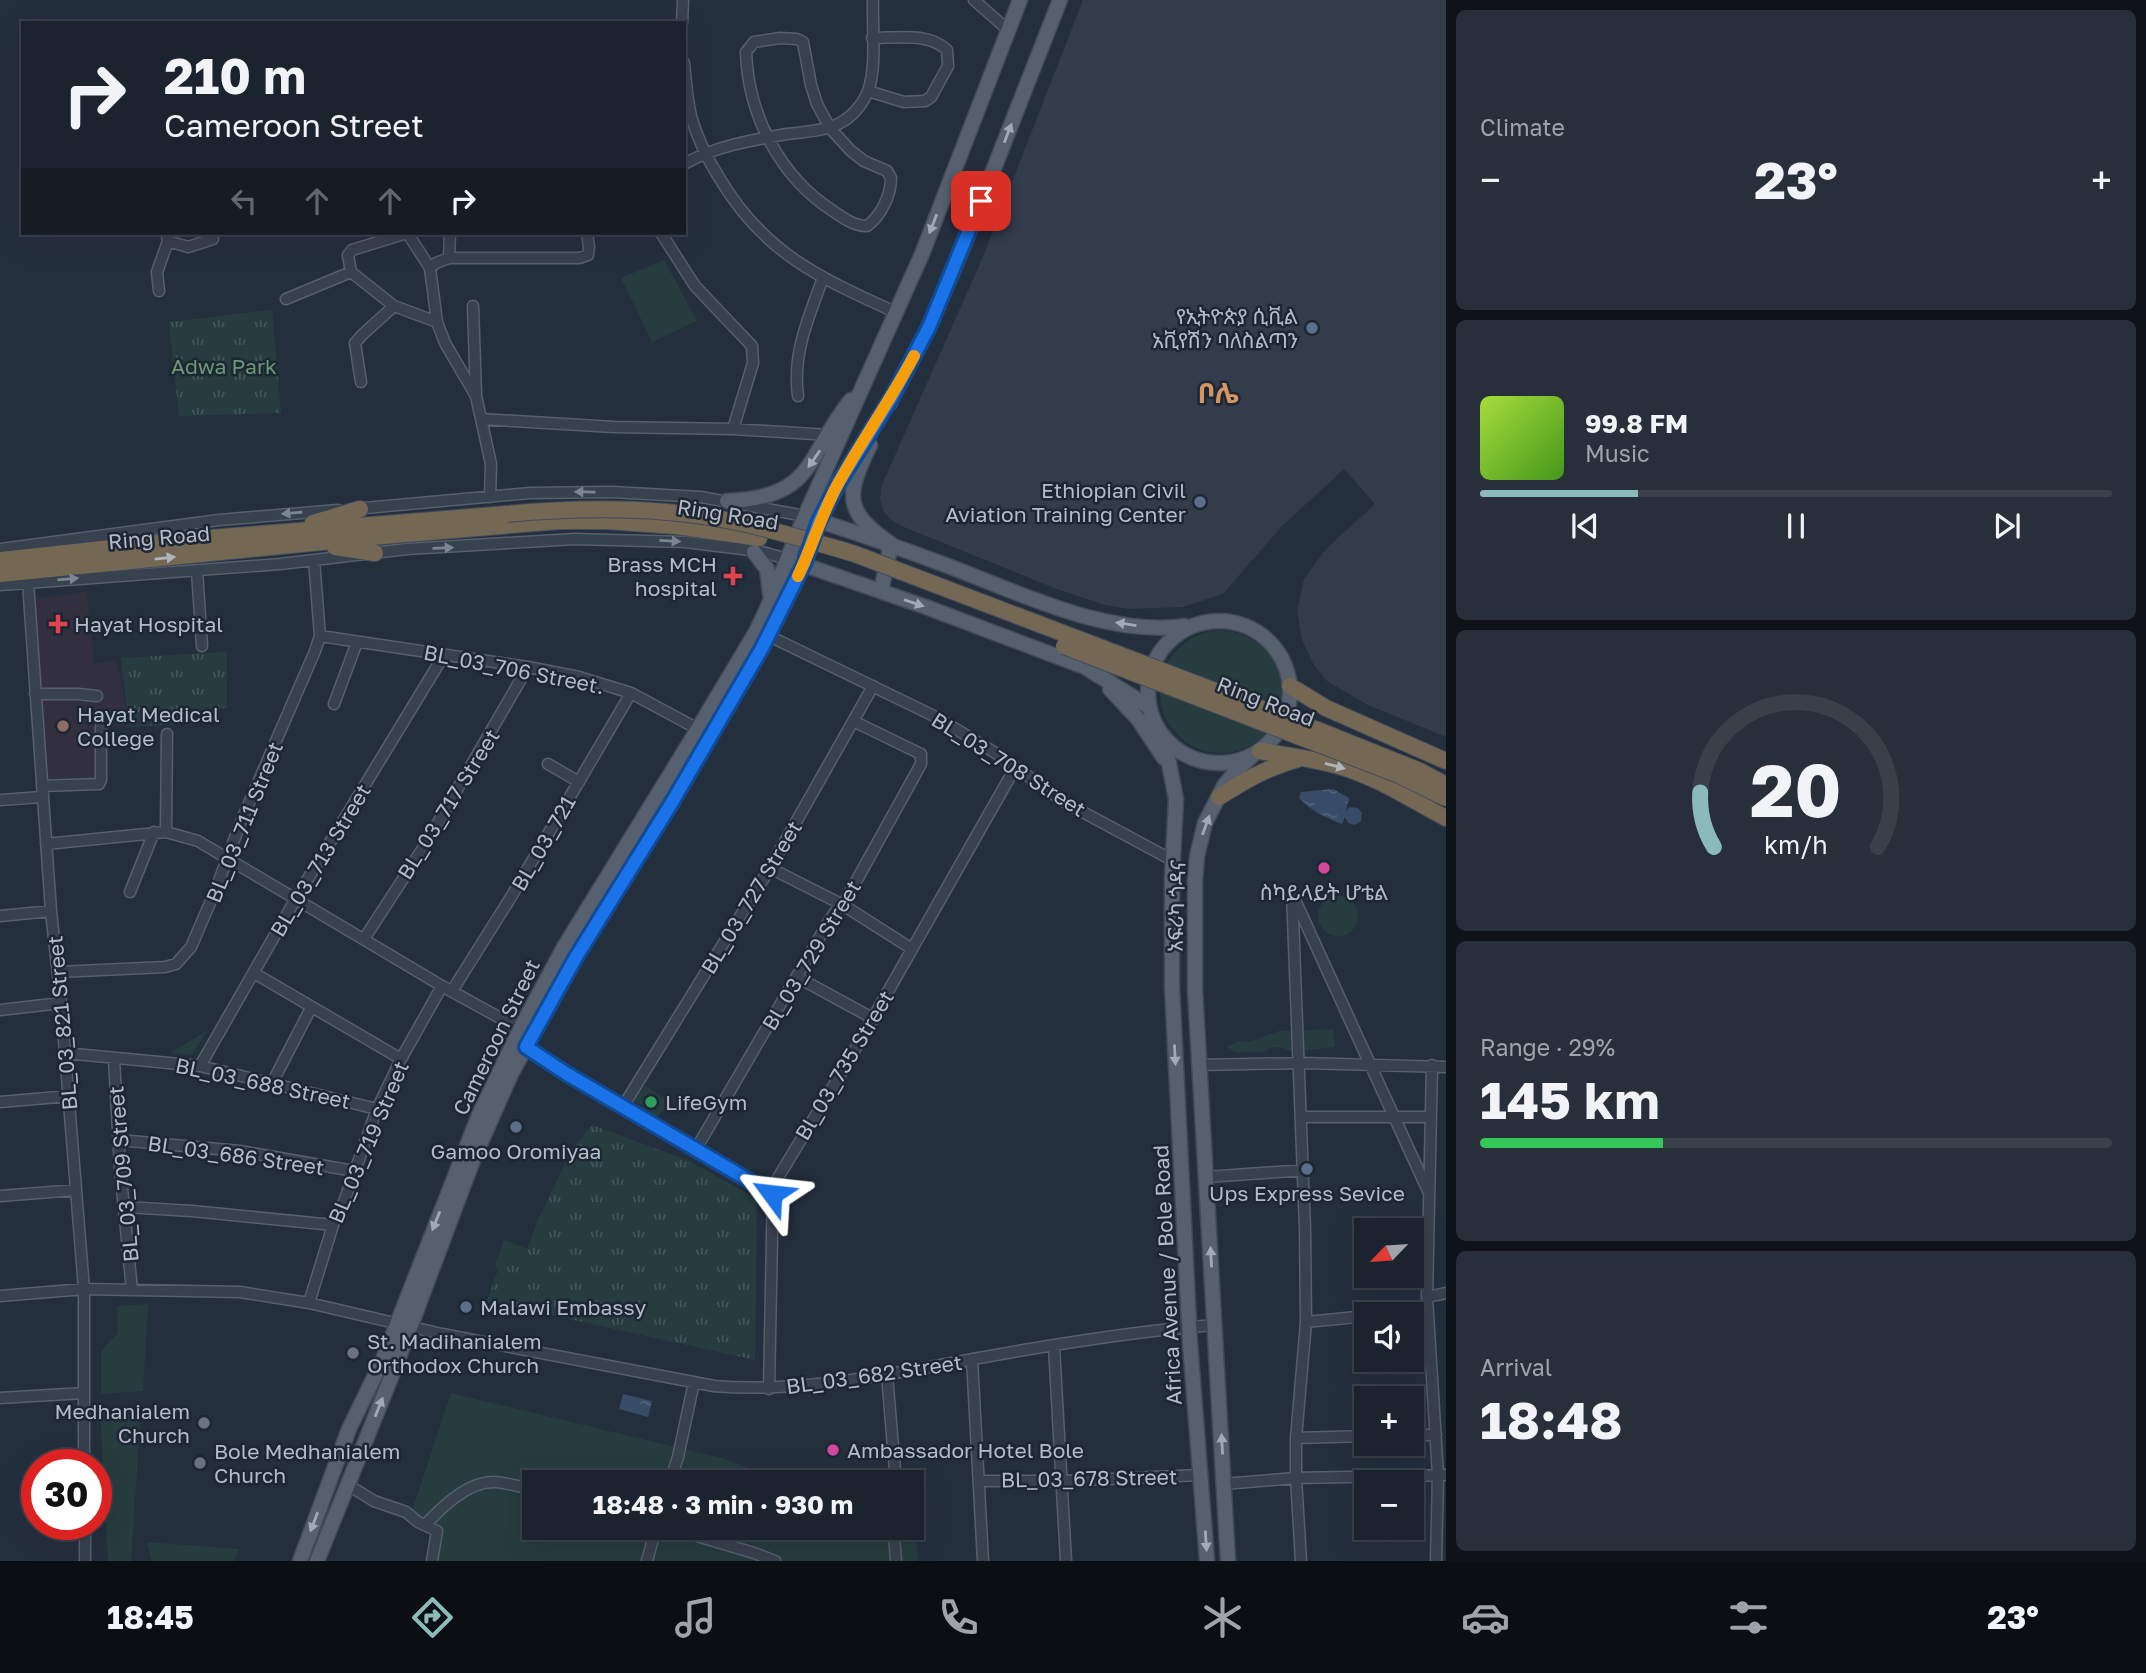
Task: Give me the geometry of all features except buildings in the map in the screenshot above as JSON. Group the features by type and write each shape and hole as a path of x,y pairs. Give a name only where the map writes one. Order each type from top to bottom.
{"highway":[{"path":"283,532 360,509"},
{"name":"Ring Road","path":"0,574 301,544 381,530 574,509 656,511 728,520 855,554 1315,729 1420,771 1446,785"},
{"name":"Ring Road","path":"0,560 283,532 559,521 677,526 759,538 846,563 940,597 1399,775 1446,799"},
{"path":"301,544 375,553"},
{"path":"1290,686 1326,708 1446,761"},
{"path":"1256,754 1304,758 1341,767 1365,776 1446,818"},
{"path":"1219,797 1273,766 1304,758"}],"main road":[{"path":"812,519 865,383 922,254 1020,0"},
{"path":"881,591 891,544 872,531 860,518 853,500 859,467 929,327 1060,0"},
{"path":"727,501 768,497 803,474 848,403 865,383"},
{"path":"812,519 892,397"},
{"name":"Ring Road","path":"812,519 891,544 1096,619 1161,629 1194,624"},
{"name":"Cameroon Street","path":"763,633 766,611 788,559 812,519"},
{"name":"Cameroon Street","path":"300,1561 349,1429 384,1357 403,1325 473,1160 526,1047 804,564 812,519"},
{"path":"754,552 764,563 770,577 771,587 766,611"},
{"name":"Ring Road","path":"788,559 1085,667 1149,707"},
{"path":"1211,620 1234,622 1256,630 1273,645 1285,665 1290,686 1290,705 1284,723 1274,738 1256,754 1234,762 1215,764 1196,760 1178,751 1164,738 1149,707 1147,690 1156,657 1166,643 1178,632 1211,620"},
{"path":"1085,667 1126,705 1151,736 1169,765"},
{"name":"Cameroon Street","path":"317,1561 348,1485 479,1115 520,1028 563,949 698,729 741,671"},
{"name":"አፍሪካ ጎዳና","path":"1164,738 1176,799 1172,860 1172,987"},
{"name":"አፍሪካ ጎዳና","path":"1200,1065 1195,990 1197,856 1205,823 1219,797 1235,772 1256,754"},
{"path":"563,949 576,957"},
{"name":"Africa Avenue / Bole Road","path":"1172,987 1189,1327 1207,1561"},
{"path":"1200,1065 1228,1561"}],"street":[{"path":"682,21 683,0"},
{"path":"686,163 705,152 767,137 830,128 857,109 868,91 872,72 873,0"},
{"path":"974,0 1008,30"},
{"path":"789,38 803,42 811,85 817,104 830,128 851,151 864,161 887,171 891,177 879,214 867,226 849,222 812,198 788,171 767,137 748,82 746,52 754,42 789,38"},
{"path":"868,91 904,102 925,101 931,97 948,66 947,50 941,44 928,39 872,38"},
{"path":"686,96 705,152 747,219 785,254 823,278 895,312"},
{"path":"401,235 352,250 348,255 351,272 394,306 437,322"},
{"path":"409,235 430,268 437,322 444,343 476,396"},
{"path":"449,258 450,235"},
{"path":"430,268 436,262 449,258 579,258 588,255 590,247 587,235"},
{"path":"662,235 695,286 752,345 753,363 733,429"},
{"path":"159,291 157,272 167,237 188,247 213,239"},
{"path":"286,299 351,272"},
{"path":"798,396 795,377 797,359 823,278"},
{"path":"361,382 355,344 394,306"},
{"path":"473,306 476,396 491,464 490,497"},
{"path":"481,419 829,435"},
{"name":"Ring Road","path":"0,549 219,520 552,492 677,495 727,501 812,519"},
{"name":"Ring Road","path":"0,585 575,539 685,542 788,559"},
{"name":"BL_03_711 Street","path":"58,972 155,969 176,964 191,947 216,889 226,856 320,636 314,560"},
{"path":"197,571 202,646"},
{"name":"BL_03_821 Street","path":"28,582 51,911 84,1289 84,1449"},
{"name":"BL_03_708 Street","path":"763,633 936,717 994,752 1066,803 1172,860"},
{"name":"BL_03_706 Street.","path":"320,636 579,677 631,693 698,729"},
{"path":"334,704 357,642"},
{"name":"BL_03_713 Street","path":"200,1066 295,900 444,655"},
{"name":"BL_03_717 Street","path":"364,939 425,845 528,667"},
{"name":"BL_03_727 Street","path":"624,1105 770,868 873,686"},
{"name":"BL_03_721","path":"447,989 579,782 631,693"},
{"path":"35,694 97,696"},
{"name":"Bl_03_729 Street","path":"696,1149 832,916 843,905 923,759 921,754 853,721"},
{"path":"0,800 42,791 99,784 101,727"},
{"path":"130,892 160,832 167,734"},
{"path":"548,764 579,782"},
{"name":"Bl_03_735 Street","path":"769,1388 772,1194 783,1166 873,1018 1015,768"},
{"path":"46,844 160,832 198,841 447,989 520,1028"},
{"path":"770,868 843,905 912,948"},
{"path":"1292,893 1306,1170"},
{"path":"1292,893 1430,1193"},
{"path":"1292,893 1305,1229 1306,1322 1296,1438 1301,1561"},
{"path":"0,916 51,911"},
{"path":"254,973 401,1059"},
{"path":"797,977 873,1018"},
{"name":"BL_03_719 Street","path":"309,1303 333,1225 377,1109 401,1059 447,989"},
{"path":"0,1010 61,1003"},
{"path":"271,1085 310,1008"},
{"path":"526,1047 567,1074 772,1194"},
{"name":"BL_03_688 Street","path":"65,1053 200,1066 377,1109"},
{"name":"BL_03_709 Street","path":"114,1059 132,1290"},
{"path":"1303,1063 1306,1170"},
{"path":"1200,1065 1303,1063 1446,1067"},
{"path":"1432,1065 1427,1309 1440,1403 1436,1435 1442,1475 1436,1561"},
{"path":"0,1102 69,1096"},
{"path":"1304,1118 1431,1117"},
{"name":"BL_03_686 Street","path":"119,1140 240,1151 354,1171"},
{"path":"1206,1177 1306,1170"},
{"path":"0,1196 76,1190"},
{"path":"125,1207 333,1225"},
{"name":"BL_03_682 Street","path":"0,1296 84,1289 240,1292 309,1303 442,1334 714,1386 769,1388 811,1386 1054,1346 1215,1325"},
{"path":"1427,1297 1446,1293"},
{"path":"1306,1322 1354,1317"},
{"path":"1054,1346 1066,1561"},
{"path":"972,1359 983,1561"},
{"path":"887,1375 895,1470"},
{"path":"674,1470 694,1382"},
{"path":"0,1398 84,1393"},
{"path":"1424,1435 1436,1435"},
{"path":"1296,1438 1354,1436"},
{"name":"BL_03_678 Street","path":"978,1481 1062,1481 1200,1475"},
{"path":"1223,1484 1296,1478 1442,1475"},
{"path":"425,1525 452,1500 478,1485 494,1482 522,1488"},
{"path":"348,1485 374,1502 406,1512 418,1522 437,1531 432,1561"},
{"path":"85,1540 85,1561"},
{"path":"647,1561 653,1540"},
{"path":"712,1540 775,1561"},
{"path":"896,1561 897,1540"}],"shaded area":[{"path":"1083,0 1446,0 1446,737 1368,705 1327,681 1314,665 1302,640 1297,610 1304,579 1326,549 1375,504 1344,469 1282,526 1223,594 1182,607 1130,609 1105,605 1054,588 904,527 883,511 881,487 982,259"},
{"path":"87,591 94,663 117,661 129,727 101,727 99,784 47,782 33,607 36,599"}],"green space":[{"path":"664,260 697,321 652,342 621,278"},
{"name":"Adwa Park","path":"272,310 281,413 179,416 169,322"},
{"path":"1221,631 1244,635 1264,649 1278,669 1282,692 1278,715 1264,735 1244,749 1221,753 1198,749 1178,735 1164,715 1160,692 1164,669 1178,649 1198,635"},
{"path":"227,652 227,708 180,712 180,724 129,727 121,658"},
{"path":"1338,896 1346,897 1352,902 1357,908 1357,924 1352,930 1346,935 1338,936 1330,935 1324,930 1319,924 1318,916 1319,908 1324,902 1330,897"},
{"path":"1333,1029 1335,1047 1293,1052 1273,1047 1264,1052 1235,1052 1227,1047 1279,1031"},
{"path":"208,1030 192,1055 170,1053"},
{"name":"LifeGym","path":"645,1085 669,1102 657,1118 634,1101"},
{"path":"592,1125 687,1160 757,1199 755,1360 487,1301 498,1270 495,1265 504,1240 527,1249 571,1151"},
{"path":"148,1304 143,1391 101,1394 101,1351 118,1333 117,1306"},
{"path":"451,1393 721,1458 756,1470 522,1470 522,1540 916,1540 918,1561 429,1561 440,1526 411,1514"},
{"path":"141,1409 131,1561 108,1561 107,1540 112,1540 112,1449 102,1449 100,1412"},
{"path":"147,1542 239,1549 234,1561 152,1561"}],"water":[{"path":"1333,789 1349,798 1346,811 1350,807 1358,808 1362,813 1361,821 1355,825 1348,823 1345,817 1342,824 1319,814 1299,798 1301,792"},
{"path":"623,1394 652,1401 648,1417 619,1409"}],"slow traffic":[{"path":"798,576 819,521 838,484 914,356"}],"place":[{"name":"የኢትዮጵያ ሲቪል አቪየሽን ባለስልጣን","path":"1312,328"},
{"name":"Ethiopian Civil Aviation Training Center","path":"1200,502"},
{"name":"Brass MCH hospital","path":"733,576"},
{"name":"Hayat Hospital","path":"58,624"},
{"name":"Hayat Medical College","path":"63,726"},
{"name":"ስካይላይት ሆቴል","path":"1324,868"},
{"name":"LifeGym","path":"651,1102"},
{"name":"Gamoo Oromiyaa","path":"516,1127"},
{"name":"Ups Express Sevice","path":"1307,1169"},
{"name":"Malawi Embassy","path":"466,1307"},
{"name":"St. Madihanialem Orthodox Church","path":"353,1353"},
{"name":"Medhanialem Church","path":"204,1423"},
{"name":"Ambassador Hotel Bole","path":"833,1450"},
{"name":"Bole Medhanialem Church","path":"200,1463"}],"district":[{"name":"ቦሌ","path":"1218,392"}],"route":[{"path":"772,1194 567,1074 526,1047 576,957 671,804 762,648 804,564 819,521 838,484 892,397 929,327 981,201"}]}
